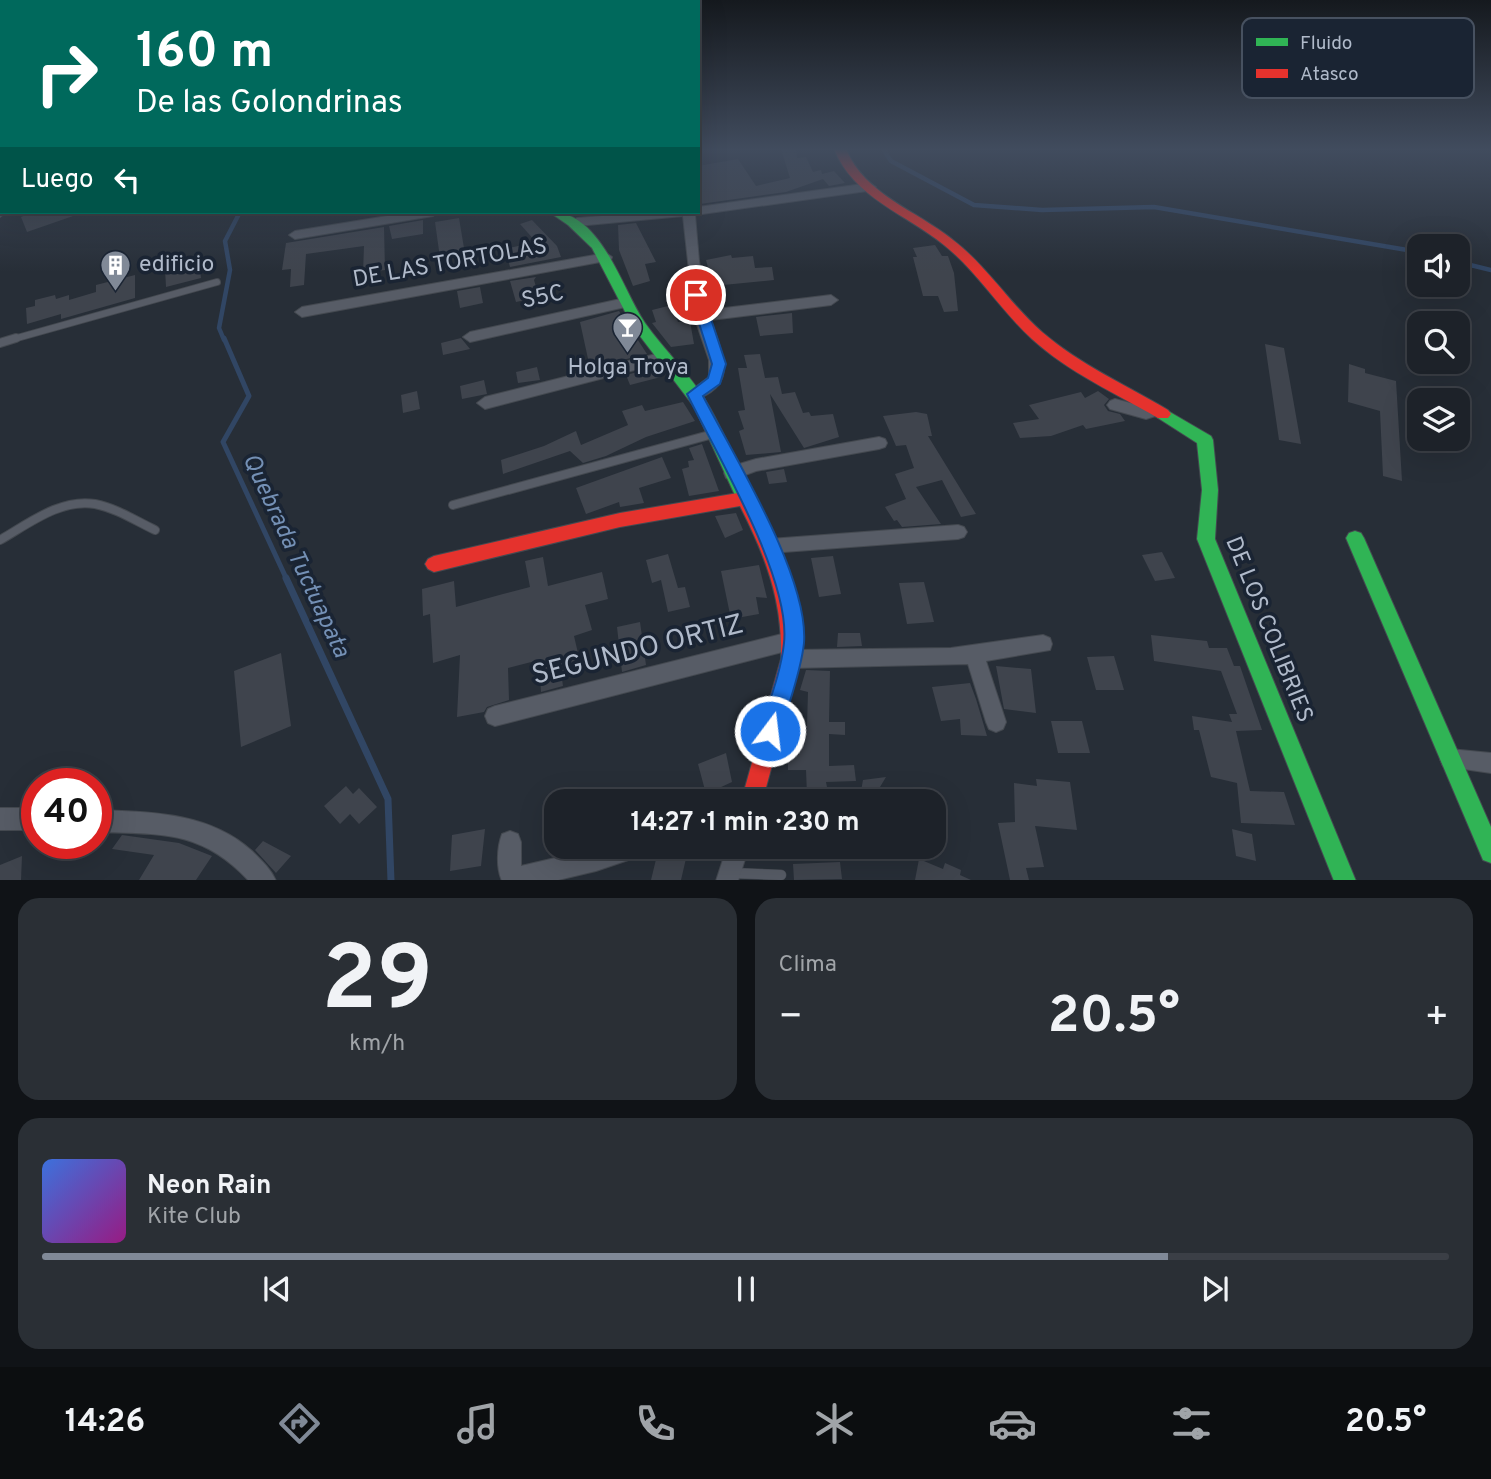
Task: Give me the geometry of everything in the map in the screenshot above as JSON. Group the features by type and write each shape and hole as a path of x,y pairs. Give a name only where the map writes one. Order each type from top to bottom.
{"street":[{"path":"700,211 848,190"},
{"name":"DE LOS COLIBRIES","path":"873,190 898,212 950,243 1047,344 1205,440 1210,490 1206,539 1345,880"},
{"path":"295,235 421,214"},
{"path":"559,214 577,222 606,257 625,303 694,394 715,433 744,499 771,546 792,603 793,650 755,789"},
{"path":"577,222 667,214"},
{"path":"690,214 692,274 701,316 719,364 718,373 708,387 694,394"},
{"name":"DE LAS TORTOLAS","path":"302,312 606,257"},
{"path":"701,316 831,300"},
{"name":"S5C","path":"470,337 625,303"},
{"path":"485,403 664,357"},
{"path":"1115,405 1146,414 1157,410"},
{"path":"732,473 756,465 879,443"},
{"path":"433,564 620,520 744,499"},
{"path":"771,546 958,532"},
{"path":"1355,538 1491,852"},
{"name":"SEGUNDO ORTIZ","path":"495,716 793,650 974,653 1043,644"},
{"path":"974,653 996,722"},
{"path":"1450,759 1491,763"},
{"path":"0,819 21,819"},
{"path":"112,822 180,828 214,837 249,863 265,880"},
{"path":"510,842 510,874 516,878 599,859"},
{"path":"728,877 734,859"}],"lane":[{"path":"0,343 217,282"},
{"path":"453,506 715,433"},
{"path":"0,540 62,508 94,504 155,530"},
{"path":"728,877 781,875"}],"building":[{"path":"700,190 792,190 700,204"},
{"path":"29,214 76,214 27,232 21,217"},
{"path":"459,218 465,254 440,258 435,222"},
{"path":"423,220 423,234 392,239 389,226"},
{"path":"532,220 557,246 561,257 510,267 505,249 536,242 520,224"},
{"path":"636,223 656,262 645,264 650,281 633,286 619,250 618,225"},
{"path":"384,227 385,270 363,273 364,246 306,254 304,285 290,287 291,269 282,270 286,243"},
{"path":"935,245 942,256 948,256 954,273 958,311 944,312 938,296 923,296 913,248"},
{"path":"731,255 732,258 753,256 755,268 772,267 774,280 713,286 706,260"},
{"name":"edificio","path":"199,260 201,278 166,287 165,269"},
{"path":"135,275 135,298 61,319 61,314 27,324 26,308 35,306 35,300 69,295 69,300 96,292 96,285"},
{"path":"536,277 534,280 539,297 516,302 510,281"},
{"path":"480,287 483,303 460,308 457,291"},
{"path":"672,305 678,322 690,321 694,344 671,347 652,323 656,322 652,310"},
{"path":"619,311 647,354 590,368 580,322"},
{"path":"792,313 793,333 760,336 756,317"},
{"path":"461,338 470,349 443,355 441,343"},
{"path":"1265,344 1284,348 1301,444 1279,440"},
{"path":"760,354 765,378 778,377 782,394 795,392 803,413 809,412 811,416 833,414 839,437 804,448 770,394 781,452 746,455 739,431 744,429 738,411 745,410 738,368 747,368 744,355"},
{"path":"1349,364 1365,369 1365,373 1396,381 1402,481 1383,476 1380,411 1348,402"},
{"path":"537,367 540,380 518,383 516,372"},
{"path":"657,367 661,377 630,385 626,375"},
{"path":"484,380 487,394 462,399 460,386"},
{"path":"417,391 420,409 403,413 401,395"},
{"path":"1098,391 1109,399 1104,405 1108,411 1120,414 1125,421 1086,429 1083,425 1051,436 1020,438 1013,423 1039,419 1029,405 1081,392 1085,398"},
{"path":"683,402 695,421 646,437 606,456 583,463 570,451 503,474 501,460 544,446 576,431 581,445 628,425 622,411 642,405 645,411"},
{"path":"916,412 927,414 932,436 928,436 976,514 961,517 942,480 916,487 941,524 902,527 897,520 894,521 885,507 906,499 895,474 914,468 906,445 896,446 883,416"},
{"path":"702,444 719,491 689,496 682,469 689,467 688,461 694,460 689,448"},
{"path":"662,457 671,478 639,488 644,503 620,507 619,502 586,514 576,488"},
{"path":"784,469 787,482 769,484 766,472"},
{"path":"736,513 743,530 725,538 715,516"},
{"path":"1162,552 1175,578 1155,581 1142,555"},
{"path":"668,554 678,588 685,587 690,607 668,612 661,580 652,583 646,560"},
{"path":"833,556 841,594 819,597 811,558"},
{"path":"543,557 548,586 602,572 608,599 585,605 592,630 574,636 581,666 561,672 563,686 541,692 539,660 508,668 509,700 487,707 484,712 457,717 460,655 433,663 430,614 423,616 422,589 454,581 456,607 530,587 525,561"},
{"path":"759,565 767,598 756,597 759,614 731,619 721,571"},
{"path":"924,582 934,622 907,624 899,583"},
{"path":"640,622 646,665 622,672 617,627"},
{"path":"838,633 860,633 862,646 837,647"},
{"path":"1151,635 1207,641 1209,648 1227,648 1234,666 1240,666 1262,730 1236,731 1250,791 1284,792 1295,825 1241,823 1237,783 1211,777 1199,730 1194,730 1192,716 1232,722 1229,714 1237,714 1221,671 1154,661"},
{"path":"281,653 291,726 241,747 234,671"},
{"path":"1114,656 1124,690 1096,690 1087,657"},
{"path":"996,666 1031,669 1036,713 1004,709"},
{"path":"806,670 830,671 829,722 845,722 845,735 829,734 829,766 854,765 856,781 826,782 827,789 807,789 806,770 788,770 788,735 792,735 792,726 807,726 808,692 800,690"},
{"path":"970,683 987,736 961,735 960,719 941,721 932,687"},
{"path":"1051,721 1082,721 1090,753 1058,753"},
{"path":"726,753 732,782 717,789 705,789 698,764"},
{"path":"886,777 879,789 861,789 863,780"},
{"path":"1036,779 1070,782 1077,830 1035,826 1044,867 1026,868 1029,880 1010,880 998,823 1015,822 1014,783 1037,786"},
{"path":"346,786 353,794 359,788 377,807 359,824 350,814 340,824 324,806"},
{"path":"485,829 481,866 450,871 452,835"},
{"path":"1232,829 1252,834 1256,861 1236,856"},
{"path":"122,835 179,843 212,856 196,880 139,880 154,855 112,849"},
{"path":"263,841 291,856 276,873 255,850"},
{"path":"21,856 21,880 0,880 0,865"},
{"path":"656,859 686,859 681,880 651,880"},
{"path":"919,859 943,869 945,863 961,870 960,875 971,880 915,880"},
{"path":"840,862 842,879 794,880 793,864"}],"waterway":[{"path":"946,190 974,205 1042,210 1154,207 1407,250"},
{"name":"Quebrada Tuctuapata","path":"224,340 219,328 230,270 225,241 239,214"},
{"path":"1470,265 1491,270"},
{"name":"Quebrada Tuctuapata","path":"224,338 249,396 223,442 287,580"},
{"name":"Quebrada Tuctuapata","path":"286,578 388,799 391,880"}],"traffic: fast":[{"path":"558,214 572,222 597,246 638,324 701,405 745,499"},
{"path":"1163,414 1205,440 1210,490 1206,539 1345,880"},
{"path":"1355,538 1491,852"}],"traffic: jam":[{"path":"870,190 951,244 1048,345 1163,414"},
{"path":"434,564 620,520 744,499"},
{"path":"745,499 780,576 786,595 792,636 791,659 755,789"}],"place":[{"name":"edificio","path":"116,292"},
{"name":"Holga Troya","path":"628,354"}],"route":[{"path":"696,295 719,364 715,380 694,394 715,433 744,499 771,546 792,603 794,640 791,659 770,731"}]}
